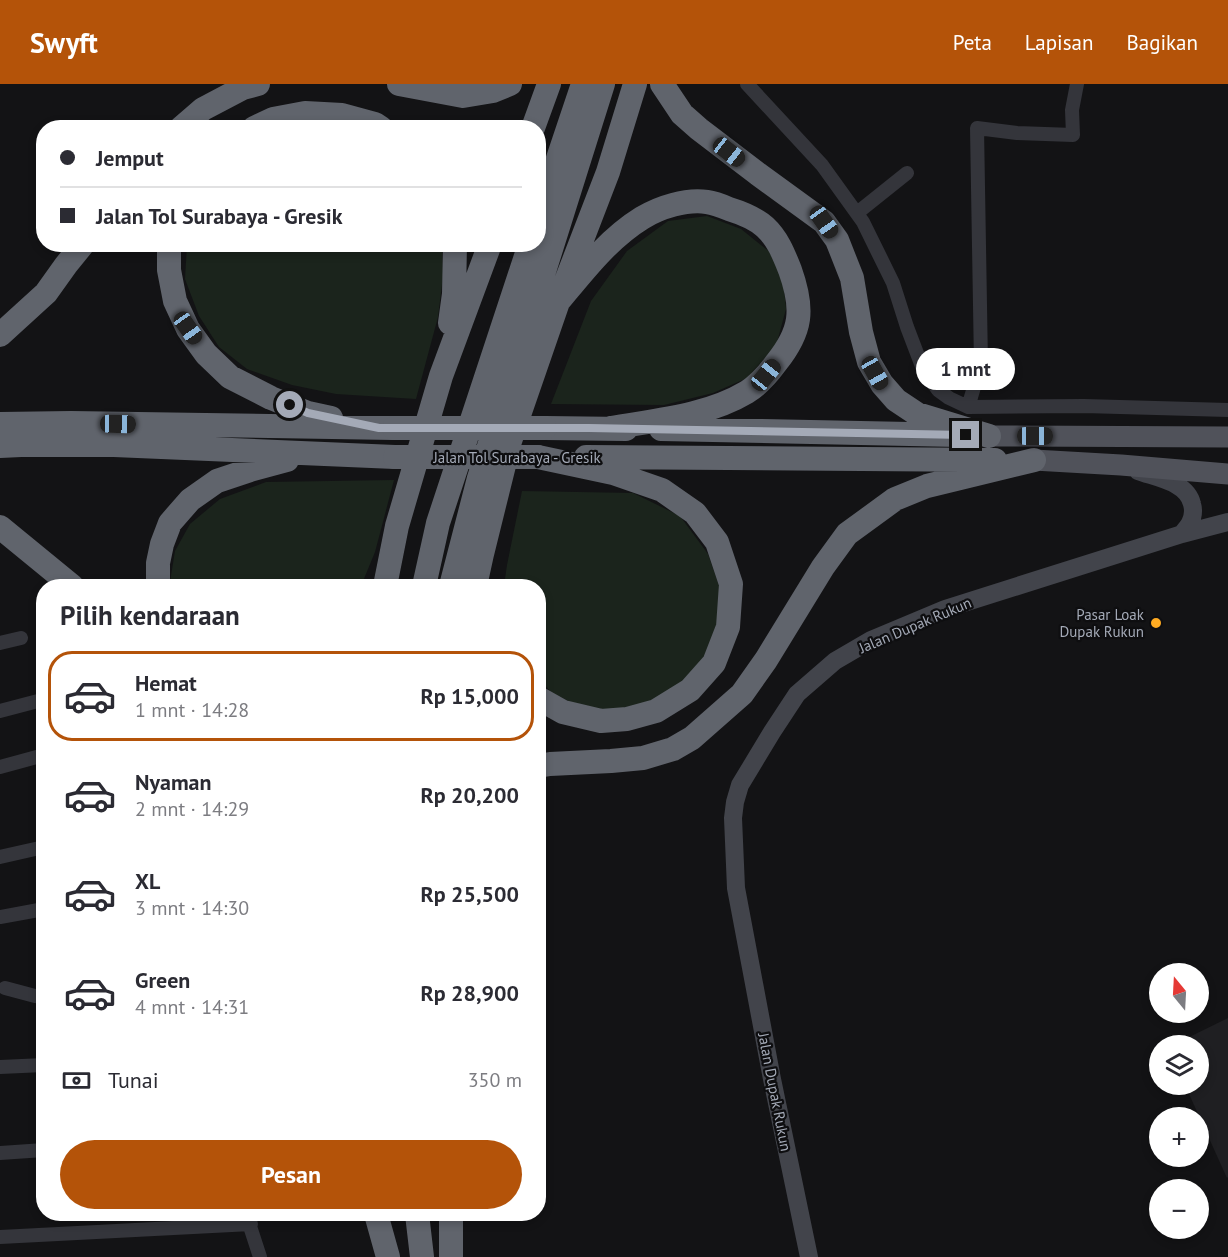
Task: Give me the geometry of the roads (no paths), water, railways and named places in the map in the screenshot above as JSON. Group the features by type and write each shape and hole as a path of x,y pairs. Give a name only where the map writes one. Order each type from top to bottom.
{"highway":[{"path":"190,120 203,109 243,88 258,84"},
{"path":"399,84 463,96 493,91 510,84"},
{"path":"536,120 549,84"},
{"path":"546,194 583,84"},
{"path":"453,579 479,478 603,84"},
{"path":"477,579 510,441 558,302 608,172 635,84"},
{"path":"662,84 682,114 699,129 824,222 837,240 852,278 861,332 869,362 882,384 896,400 917,414 989,436"},
{"path":"269,120 305,113 342,115 360,120"},
{"path":"558,302 622,231 643,217 684,203 705,202 749,216 766,228 782,248 796,288 800,309 787,350 766,375 749,391 720,406 611,428"},
{"path":"0,335 46,293 77,252"},
{"path":"169,252 169,270 175,301 188,328 206,354 230,377 271,398 308,413 387,428"},
{"path":"441,376 454,294 455,252"},
{"path":"386,579 397,526 441,376 487,252"},
{"path":"426,579 438,523 527,252"},
{"name":"Jalan Tol Surabaya - Gresik","path":"0,424 611,428 989,436"},
{"name":"Jalan Tol Surabaya - Gresik","path":"0,446 114,445 395,457 1034,460"},
{"path":"158,579 158,563 162,544 170,523 190,500 217,481 313,453"},
{"path":"538,457 613,473 662,490 695,513 717,542 731,584 728,627 714,663 690,690 656,711 627,719 601,721 563,712 546,702"},
{"path":"546,765 643,758 674,749 692,738 742,694 766,660 823,567 847,534 895,500 927,486 1034,460"},
{"path":"371,579 397,526"},
{"path":"0,527 63,579"},
{"path":"482,554 485,579"},
{"path":"378,1221 390,1257"},
{"path":"387,1221 390,1257"},
{"path":"418,1221 422,1257"},
{"path":"451,1221 451,1257"}],"main road":[{"path":"989,436 1228,437"},
{"path":"1034,460 1228,474"},
{"path":"1121,465 1178,486 1187,492 1193,511 1192,521 1182,534"},
{"name":"Jalan Dupak Rukun","path":"808,1257 736,888 733,818 740,785 796,694 835,661 871,640 945,609 1182,534 1228,522"}],"street":[{"path":"747,84 822,165 863,222 893,283 923,369 938,390 949,398 968,407 1084,406 1228,410"},
{"path":"968,407 981,364 977,128 1017,133 1073,135 1072,110 1077,84"},
{"path":"857,213 907,173"},
{"path":"0,643 21,638"},
{"path":"0,711 36,702"},
{"path":"0,767 36,757"},
{"path":"0,857 36,850"},
{"path":"0,917 36,910"},
{"path":"5,988 36,996"},
{"path":"0,1067 36,1065"},
{"path":"0,1153 36,1151"},
{"path":"0,1237 190,1221"},
{"path":"250,1221 260,1257"}],"place":[{"name":"Pasar Loak Dupak Rukun","path":"1156,623"}]}
